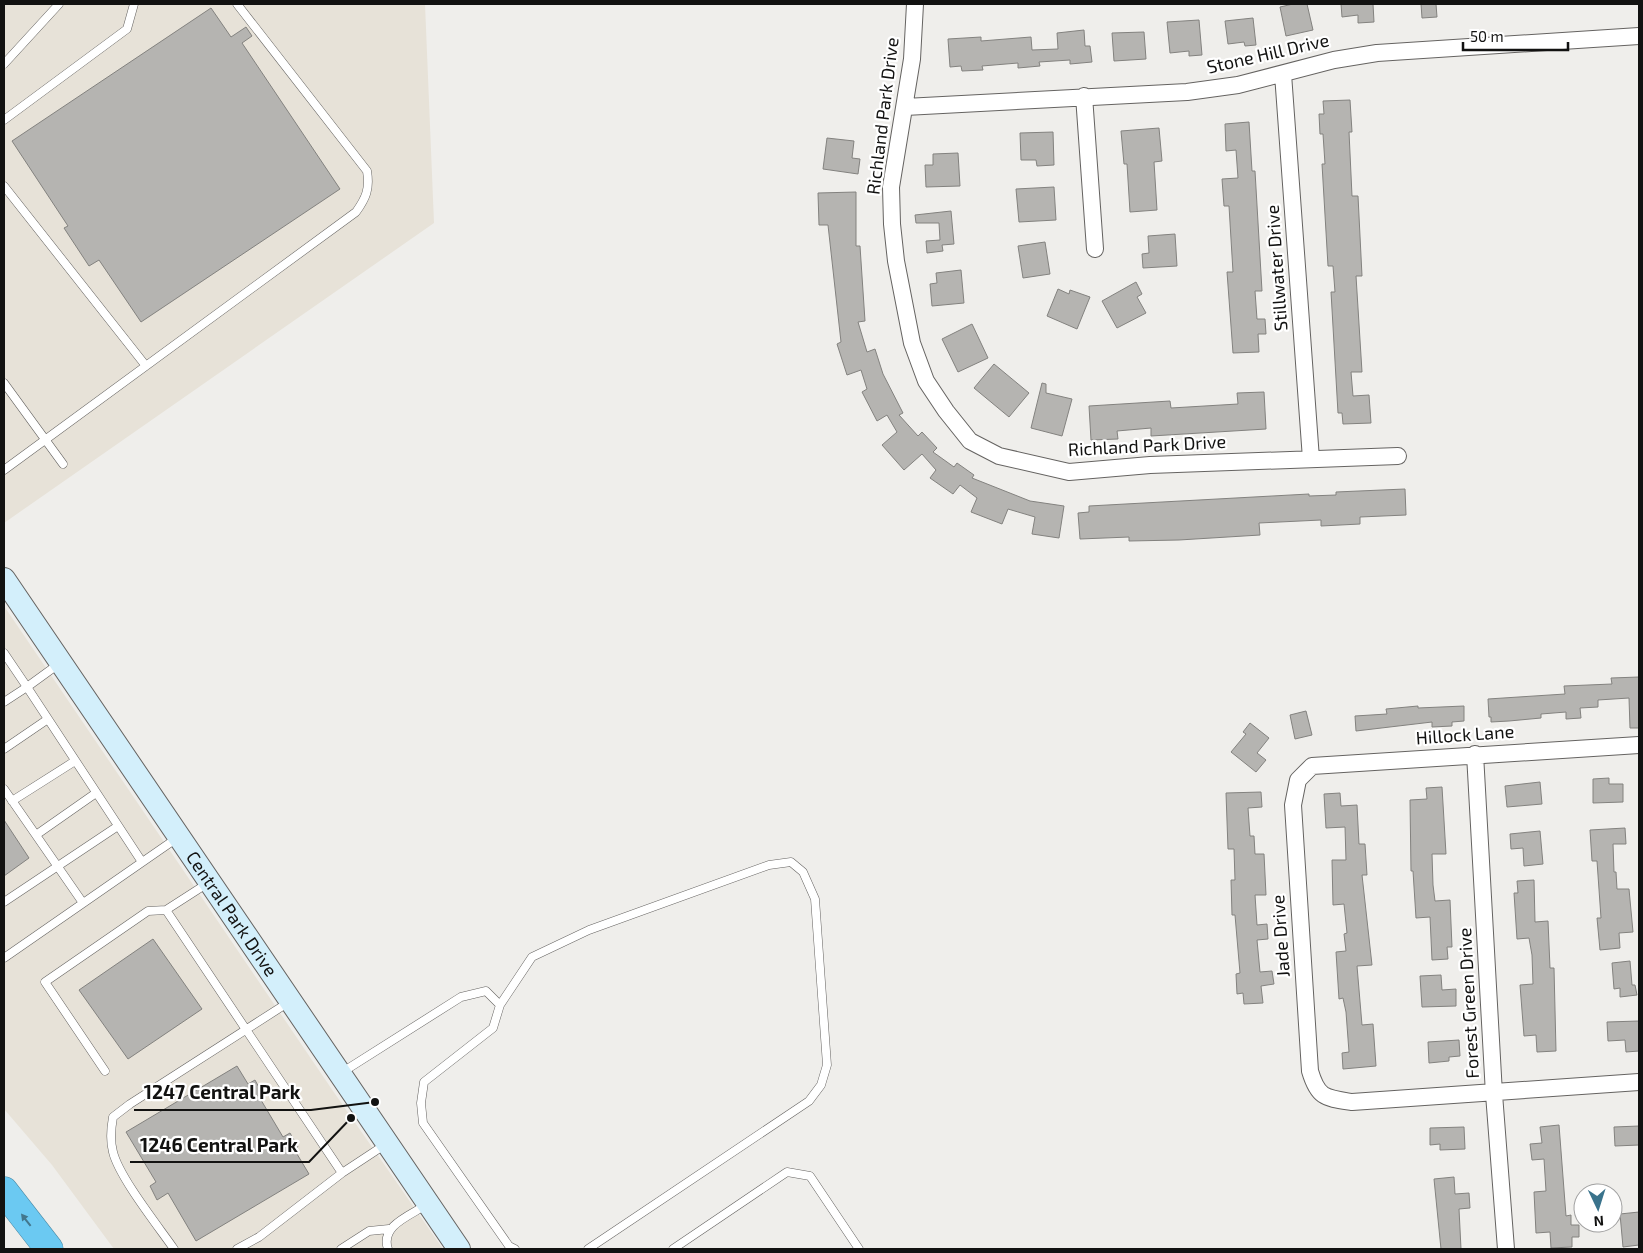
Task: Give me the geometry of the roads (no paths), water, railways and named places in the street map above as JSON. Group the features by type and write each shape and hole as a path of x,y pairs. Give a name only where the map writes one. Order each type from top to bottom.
{"highway":[{"path":"4,1191 49,1249"}],"street":[{"name":"Richland Park Drive","path":"915,4 912,59 891,186 892,224 903,304 912,342 926,381 946,412 970,441 999,456 1069,472 1150,466 1398,456"},
{"name":"Stone Hill Drive","path":"905,107 1187,92 1238,85 1334,60 1378,53 1639,36"},
{"name":"Stillwater Drive","path":"1283,74 1311,459"},
{"path":"1084,96 1095,249"},
{"name":"Central Park Drive","path":"4,579 459,1249"},
{"name":"Hillock Lane","path":"1298,780 1312,766 1475,754 1639,746"},
{"name":"Forest Green Drive","path":"1475,754 1494,1094 1506,1249"},
{"name":"Jade Drive","path":"1298,780 1293,805 1310,1071 1315,1089 1328,1098 1352,1102 1494,1094"},
{"path":"1494,1094 1639,1082"}],"lane":[{"path":"4,64 59,4"},
{"path":"4,120 127,29 134,4"},
{"path":"4,470 356,212 366,198 369,184 367,171 237,4"},
{"path":"4,186 146,366"},
{"path":"4,383 63,464"},
{"path":"4,655 142,862"},
{"path":"4,702 60,662"},
{"path":"4,749 48,719"},
{"path":"12,802 75,761"},
{"path":"4,789 83,903"},
{"path":"36,835 96,793"},
{"path":"4,902 118,826"},
{"path":"4,958 179,837"},
{"path":"515,1249 509,1246 423,1123 421,1103 424,1082 492,1028 500,1005 532,957 589,930 768,865 791,862 803,872 815,899 827,1065 821,1085 810,1101 625,1227 588,1249"},
{"path":"105,1071 45,982 148,911 166,910 210,882"},
{"path":"166,910 342,1173"},
{"path":"340,1074 461,997 486,991 500,1005"},
{"path":"174,1249 126,1179 113,1152 111,1130 113,1117 290,1000"},
{"path":"237,1249 259,1237 342,1173 387,1143"},
{"path":"674,1249 787,1172 810,1176 859,1249"},
{"path":"341,1249 369,1231 389,1229 428,1203"},
{"path":"388,1249 385,1241 389,1229"}],"place":[{"name":"1247 Central Park","path":"375,1102"},
{"name":"1246 Central Park","path":"351,1118"}]}
